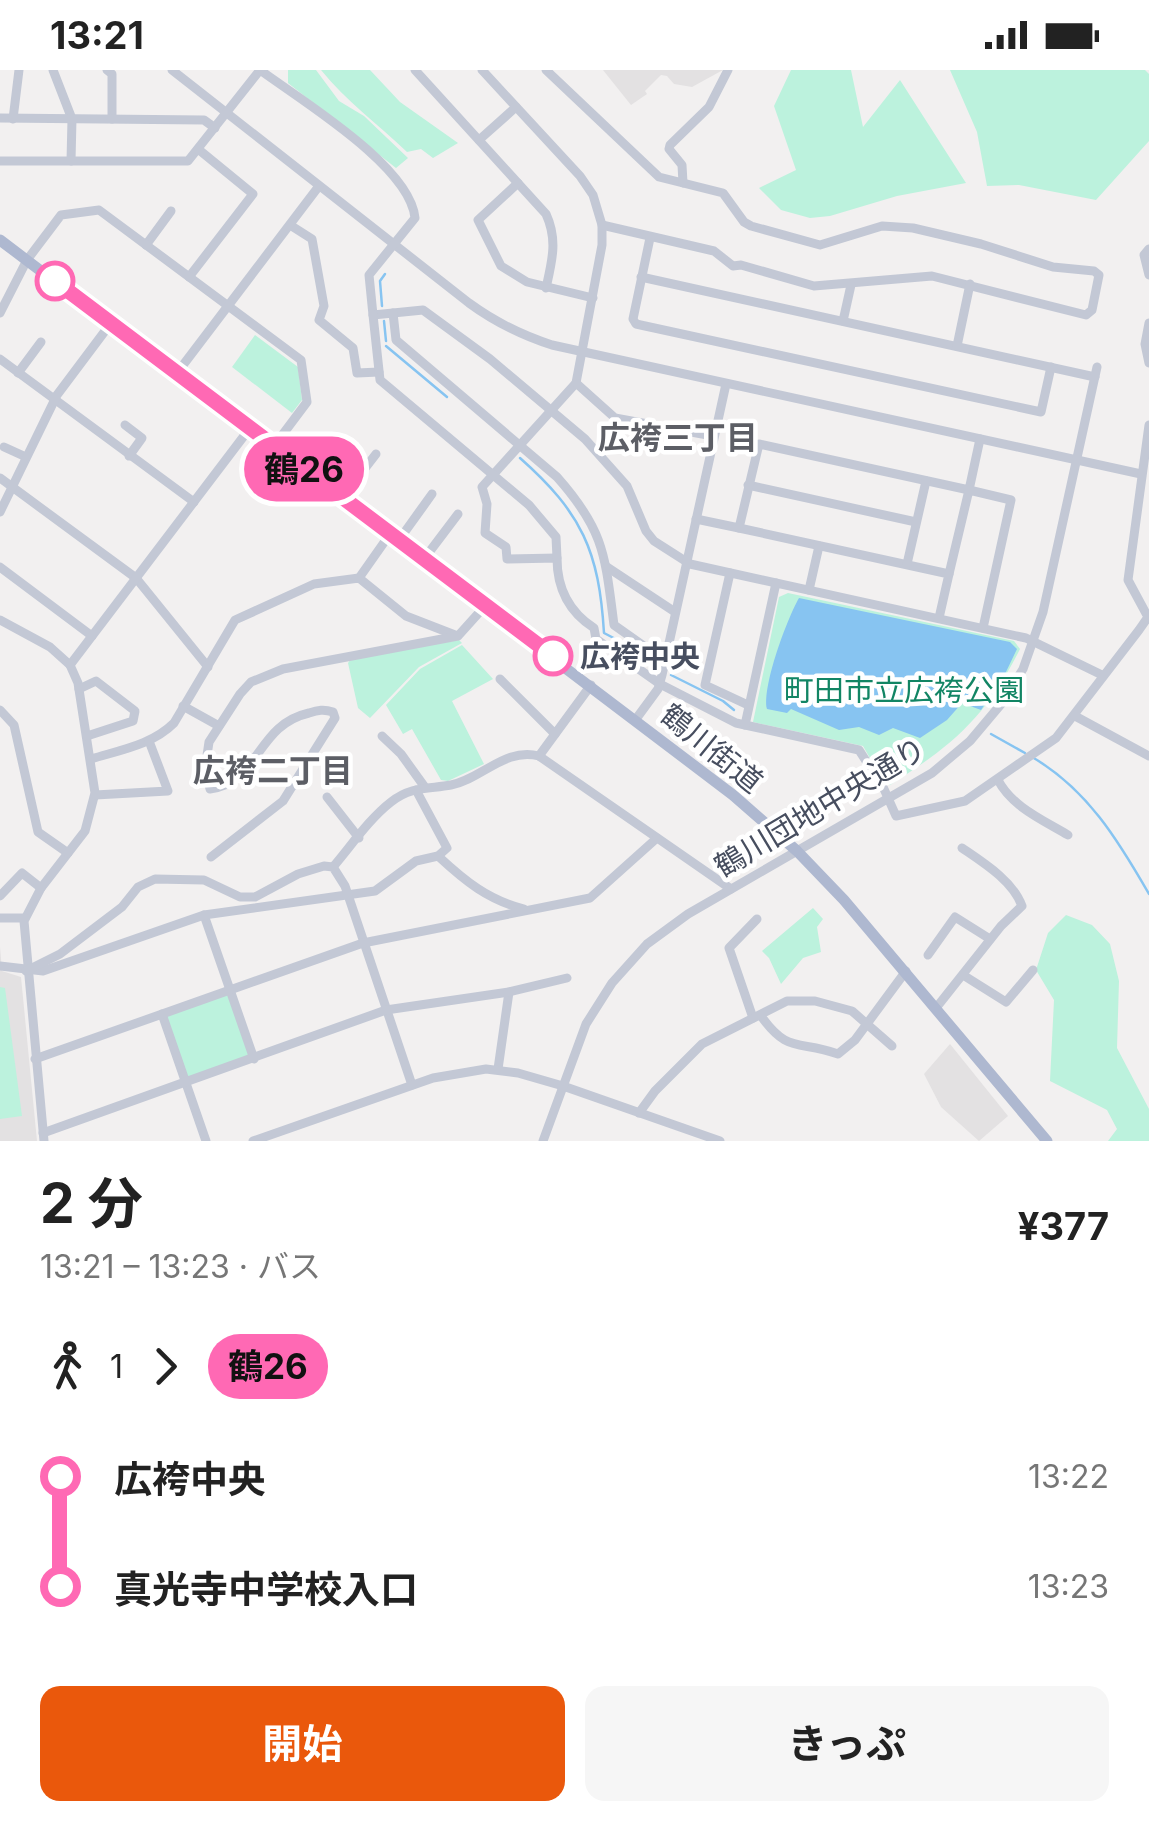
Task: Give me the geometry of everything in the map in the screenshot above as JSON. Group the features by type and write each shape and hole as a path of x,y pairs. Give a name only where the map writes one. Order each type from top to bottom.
{"main road":[{"name":"鶴川街道","path":"0,240 734,796 796,851 906,971 1047,1141"}],"street":[{"path":"13,119 19,70"},
{"path":"53,70 72,119 71,161"},
{"path":"107,70 112,74 112,119"},
{"path":"172,70 494,321 552,345 1141,474"},
{"path":"0,161 188,161 260,70 384,163 414,207 415,218 370,275 380,380 529,505 556,538 559,586 578,617 594,628 596,640 660,684 744,725 859,750 894,814 902,816 965,801 1060,736 1148,616 1128,580 1149,425"},
{"path":"415,70 546,214 554,231 546,288"},
{"path":"482,70 580,176 593,196 602,225 576,383 482,487 487,504 485,533 506,548 507,559 556,558"},
{"path":"546,70 659,178 724,193 751,226 826,245 882,226 896,226 981,244 1053,267 1094,271 1099,275 1089,316 970,284 915,276 814,286 733,266 714,251 602,225"},
{"path":"683,183 682,165 670,146 709,108 728,70"},
{"path":"478,140 516,107"},
{"path":"0,118 204,120 215,128"},
{"path":"189,277 254,194 198,149"},
{"path":"518,183 478,220 501,266 527,282 593,298"},
{"path":"178,373 319,186"},
{"path":"0,314 27,260 61,215 99,210 300,360 307,402 274,446"},
{"path":"146,245 171,212"},
{"path":"290,225 312,239 324,306 320,320 353,348 357,373 379,372"},
{"path":"641,277 1050,367 1040,412 633,322 641,277 650,238"},
{"path":"1149,248 1144,255 1149,276"},
{"path":"957,346 970,284"},
{"path":"843,322 850,285"},
{"path":"373,315 423,310 552,409 586,438 628,486 646,531 686,562 1035,641 1102,676"},
{"path":"393,313 396,340 558,477 580,502 596,528 607,567 614,625 665,660"},
{"path":"0,512 54,401 111,323"},
{"path":"1149,325 1145,344 1149,362"},
{"path":"18,373 41,342"},
{"path":"0,359 194,502"},
{"name":"鶴川団地中央通り","path":"544,1141 586,1024 622,970 664,930 946,763 981,730 1016,682 1035,641 1096,372 1050,367"},
{"path":"576,383 615,418 713,436"},
{"path":"636,719 660,684 726,384"},
{"path":"125,425 142,438 129,456"},
{"path":"70,666 250,428"},
{"path":"939,618 980,439"},
{"path":"739,528 759,444 1011,500 983,628"},
{"path":"4,446 26,457"},
{"path":"342,498 376,454"},
{"path":"0,478 136,578 208,667"},
{"path":"907,564 926,481"},
{"path":"748,485 916,522"},
{"path":"91,759 149,742 174,723 235,620 314,584 358,578 432,494"},
{"path":"424,559 452,516"},
{"path":"696,519 949,574"},
{"path":"810,590 818,546"},
{"path":"0,567 92,636"},
{"path":"607,567 675,612"},
{"path":"730,573 706,685 748,705"},
{"path":"358,578 406,616 458,636"},
{"path":"744,725 776,583"},
{"path":"211,857 283,801 335,714 326,709 293,717 277,727 248,768 233,781 210,788 204,769 205,754 240,694 266,674 458,636 485,606"},
{"path":"0,620 50,647 70,666 79,689 95,795 85,832 41,888 25,918 26,971 44,1137 386,1010 509,992 567,978"},
{"path":"500,679 555,734"},
{"path":"79,689 96,680 135,711 133,721 86,736"},
{"path":"539,756 591,685"},
{"path":"183,706 219,726"},
{"path":"0,710 14,725 38,832 68,853"},
{"path":"1075,716 1149,756"},
{"path":"0,966 42,971 204,916 375,890 416,861 438,856 447,848 420,788 402,754 382,736"},
{"path":"95,795 168,792 149,742"},
{"path":"333,867 392,801 420,788 450,785 515,755 539,756 731,888"},
{"path":"998,780 1019,805 1068,836"},
{"path":"327,797 359,838"},
{"path":"35,1059 363,943 590,898 657,838"},
{"path":"936,1008 1023,902 1000,875 962,848"},
{"path":"438,856 483,894 527,910"},
{"path":"333,867 346,892 412,1085"},
{"path":"26,971 60,954 122,906 138,886 156,880 204,880 240,898 254,897 298,874 333,867"},
{"path":"0,896 22,873 41,888"},
{"path":"204,916 254,1058"},
{"path":"928,955 955,917 990,939"},
{"path":"0,918 25,918"},
{"path":"757,919 729,948 757,1017 787,1044 812,1045 838,1054 867,1024 906,971"},
{"path":"964,975 1006,1002 1033,970"},
{"path":"498,1070 509,992"},
{"path":"639,1113 702,1044 787,1001 815,1001 852,1010 892,1046"},
{"path":"162,1014 206,1141"},
{"path":"253,1141 454,1072 498,1070 562,1086 720,1141"}],"shaded area":[{"path":"603,70 723,70 692,87 674,84 661,75 645,91 647,94 631,105"},
{"path":"0,947 2,971 21,977 37,1141 0,1141"},
{"path":"950,1044 1008,1116 979,1141 941,1107 924,1074"}],"green space":[{"path":"288,70 316,70 339,101 364,116 408,158 396,168 288,83"},
{"path":"321,70 370,70 400,102 458,143 433,158 421,149 407,152"},
{"path":"791,70 851,70 863,127 900,80 966,183 897,196 830,216 810,218 781,210 759,188 796,170 774,106"},
{"path":"950,70 1145,70 1149,74 1149,141 1096,200 1019,185 987,186 977,132"},
{"path":"255,335 298,367 302,400 292,413 232,367"},
{"name":"町田市立広袴公園","path":"788,593 1014,641 1020,649 994,694 966,728 913,770 890,785 885,784 863,746 753,722 779,597"},
{"path":"459,640 462,643 419,667 370,718 358,708 348,663 351,659"},
{"path":"462,645 493,679 452,701 484,764 448,781 441,780 412,729 403,734 386,705 420,669"},
{"path":"813,908 823,919 817,927 821,952 803,958 781,984 762,951"},
{"path":"1066,915 1092,925 1110,944 1119,981 1117,1048 1149,1109 1149,1141 1108,1141 1117,1129 1107,1110 1050,1081 1054,1000 1036,970 1048,933"},
{"path":"0,987 5,988 22,1116 0,1119"},
{"path":"230,993 251,1057 187,1079 163,1016"}],"water":[{"name":"町田市立広袴公園","path":"799,598 1010,642 1017,649 981,710 962,703 947,720 920,738 893,728 879,735 859,727 839,730 791,709 787,713 767,709 772,669"}],"waterway":[{"path":"382,306 380,281 385,274"},
{"path":"384,321 386,341"},
{"path":"386,346 447,397"},
{"path":"520,458 559,497 583,535 597,579 604,633 655,666"},
{"path":"671,675 734,710"},
{"path":"991,734 1025,753"},
{"path":"1032,757 1069,784 1100,817 1149,894"}],"bus line":[{"name":"鶴26","path":"55,281 553,656"}],"place":[{"name":"広袴中央","path":"553,656"}],"district":[{"name":"広袴三丁目","path":"678,437"},
{"name":"広袴二丁目","path":"273,770"}]}
